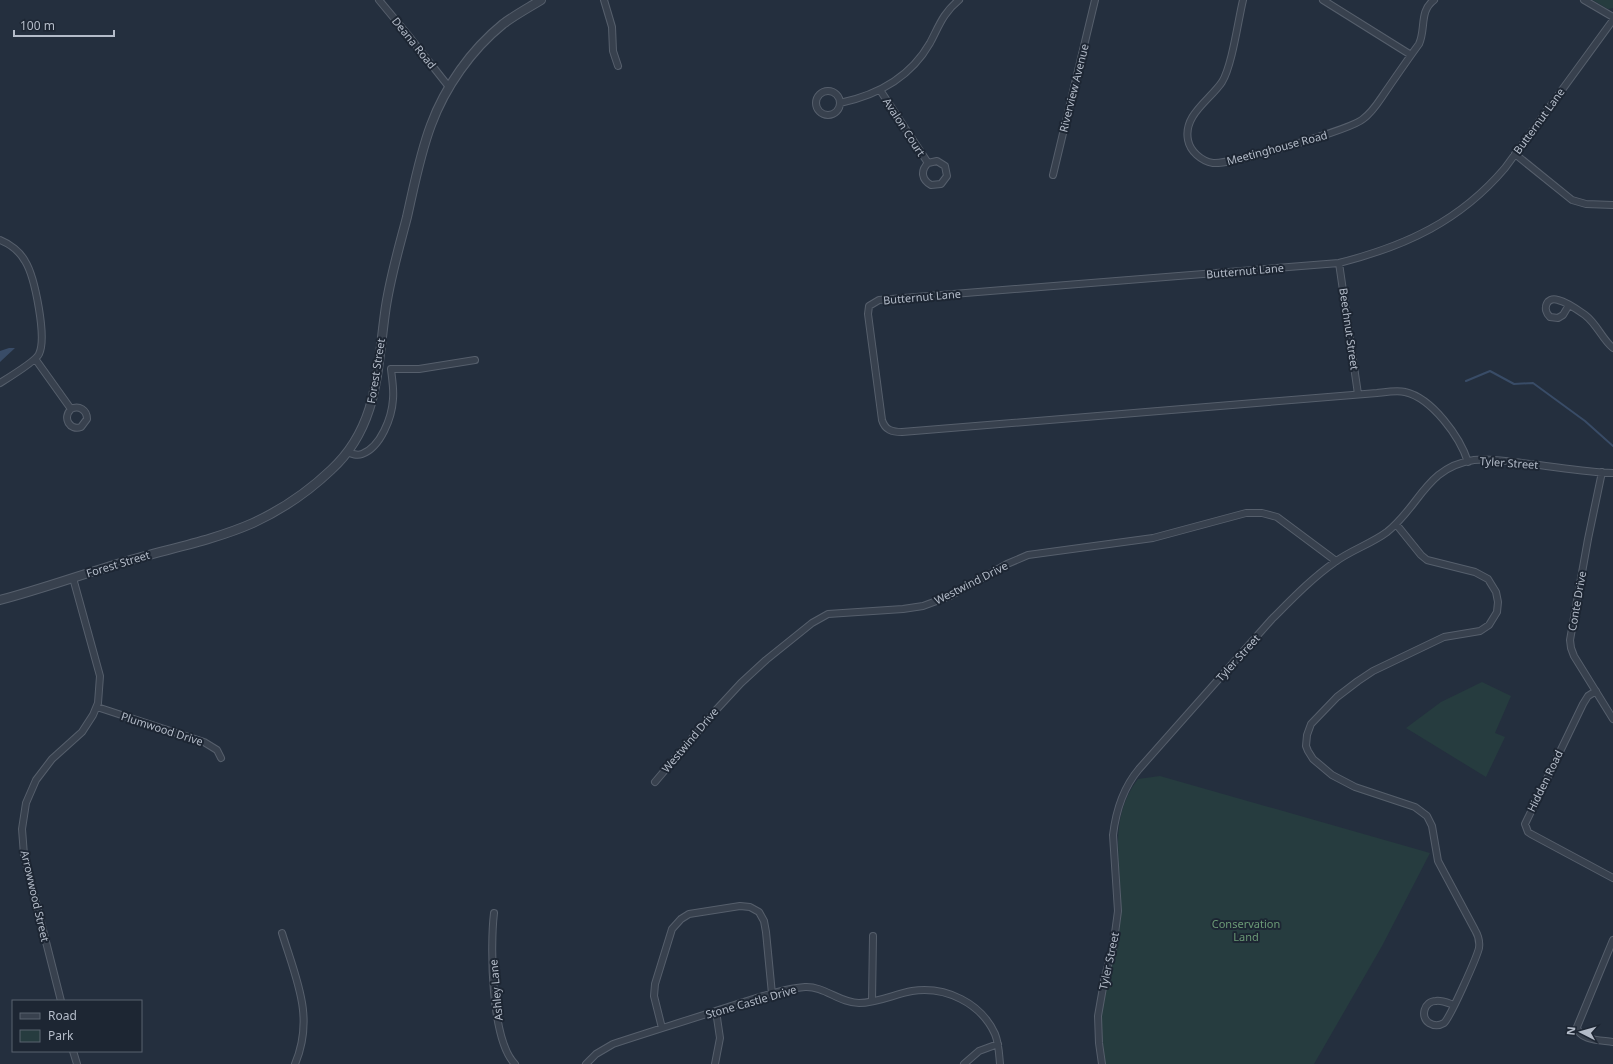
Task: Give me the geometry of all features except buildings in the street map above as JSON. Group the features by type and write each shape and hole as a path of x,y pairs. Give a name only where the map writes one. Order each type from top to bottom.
{"street":[{"name":"Deana Road","path":"379,0 449,87"},
{"name":"Forest Street","path":"0,600 223,534 253,523 308,489 333,469 347,452 368,416 373,401 379,369 386,308 410,200 430,126 449,87 463,67 504,24 541,0"},
{"path":"604,0 612,27 614,51 618,66"},
{"path":"840,103 862,98 880,90 898,79 920,58 945,13 959,0"},
{"name":"Riverview Avenue","path":"1053,175 1095,0"},
{"name":"Meetinghouse Road","path":"1243,0 1228,67 1222,81 1194,114 1188,126 1188,140 1190,146 1197,156 1209,162 1228,162 1357,124 1370,113 1422,38 1425,12 1434,0"},
{"path":"1323,0 1411,55"},
{"path":"1584,0 1613,19"},
{"name":"Butternut Lane","path":"1468,462 1461,444 1452,430 1426,403 1414,395 1405,392 1358,394 897,432 886,427 882,420 868,314 869,306 875,301 1339,263 1362,258 1407,242 1446,220 1478,197 1492,183 1515,154 1613,19"},
{"name":"Avalon Court","path":"880,90 928,163"},
{"path":"826,91 830,91 837,95 840,103 838,110 835,113 828,115 818,110 816,102 819,95 826,91"},
{"path":"1515,154 1572,200 1586,204 1613,205"},
{"name":"Avalon Court","path":"937,161 945,166 947,176 941,184 931,185 924,178 923,172 928,163 937,161"},
{"path":"0,240 12,247 22,256 28,266 33,278 43,337 41,349 36,360 0,383"},
{"name":"Beechnut Street","path":"1339,263 1358,394"},
{"path":"1569,305 1589,318 1613,348"},
{"path":"36,360 71,409"},
{"path":"379,369 419,369 475,360"},
{"path":"347,452 355,455 362,454 372,447 388,423 393,399 391,368"},
{"name":"Tyler Street","path":"1102,1064 1099,1043 1098,1016 1105,976 1113,948 1118,912 1112,835 1123,794 1131,779 1272,619 1308,584 1336,561 1380,536 1396,524 1427,486 1440,474 1452,467 1468,462 1495,460 1613,473"},
{"name":"Conte Drive","path":"1602,472 1570,640 1570,648 1613,719"},
{"name":"Westwind Drive","path":"655,782 741,683 766,660 812,623 828,614 903,609 923,606 950,596 1007,564 1028,555 1153,538 1246,513 1262,513 1276,517 1336,561"},
{"path":"1396,524 1418,552 1427,560 1475,572 1488,579 1496,592 1498,602 1497,612 1489,625 1480,631 1444,637 1373,671 1358,681 1338,697 1311,724 1307,735 1306,746 1313,759 1332,775 1355,787 1415,807 1424,813 1429,820 1438,861 1476,930 1479,940 1477,954 1454,1005 1448,1018 1442,1024 1434,1025 1426,1021 1424,1017 1424,1010 1432,1001 1440,1001 1454,1005"},
{"name":"Arrowwood Street","path":"61,1000 24,855 22,829 23,816 30,791 36,780 52,759 82,732 97,707 100,691 100,676 73,578"},
{"name":"Hidden Road","path":"1596,691 1588,696 1583,704 1525,824 1528,832 1531,834 1613,878"},
{"name":"Plumwood Drive","path":"97,707 204,742 217,750 221,758"},
{"path":"662,1028 654,996 655,984 672,929 678,922 689,914 740,906 750,907 759,912 764,921 766,932 772,994"},
{"name":"Ashley Lane","path":"494,913 492,948 497,1015 500,1033 505,1048 510,1060 515,1064"},
{"path":"282,933 305,1014 302,1045 295,1064"},
{"path":"872,1001 873,936"},
{"path":"1613,940 1577,1027 1579,1033 1584,1037 1613,1042"},
{"name":"Stone Castle Drive","path":"586,1064 607,1046 772,994 799,988 812,987 853,1002 872,1001 904,993 925,990 952,995 967,1003 983,1016 998,1044 1000,1064"},
{"path":"715,1064 720,1038 716,1011"},
{"path":"964,1064 980,1051 998,1044"},
{"path":"73,1052 77,1064"}],"green space":[{"path":"1593,0 1613,0 1613,8 1608,9"},
{"path":"1482,682 1511,696 1495,733 1505,737 1486,777 1406,728 1441,702"},
{"name":"Conservation Land","path":"1160,776 1430,853 1382,946 1314,1064 1105,1064 1102,1036 1102,1007 1105,988 1116,948 1120,923 1121,904 1118,849 1122,813 1128,796 1138,779"}],"water":[{"path":"15,348 0,362 0,351"}],"waterway":[{"path":"1466,381 1490,371 1514,384 1533,383 1585,421 1613,446"}]}
